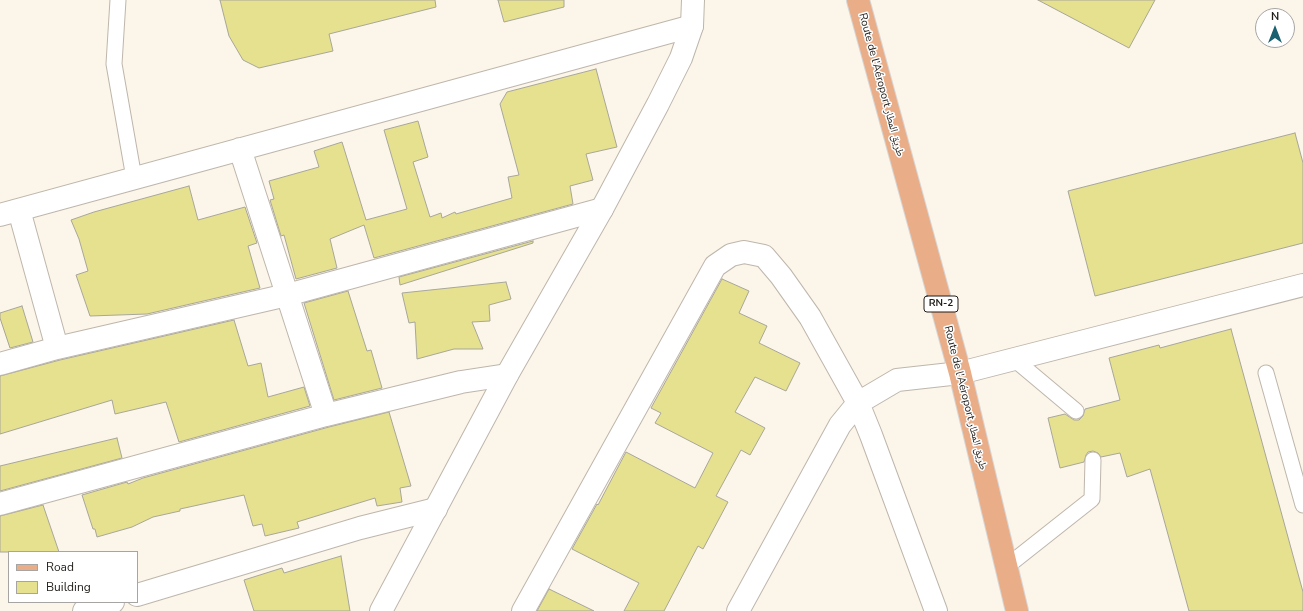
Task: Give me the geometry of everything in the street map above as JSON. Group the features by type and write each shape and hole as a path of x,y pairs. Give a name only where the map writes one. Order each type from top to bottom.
{"main road":[{"name":"Route de l'Aéroport طريق المطار","path":"858,0 960,373 1017,611"}],"street":[{"path":"381,611 507,375 602,209 658,104 681,58 692,26 693,0"},
{"path":"57,348 10,213 692,26"},
{"path":"240,149 326,415"},
{"path":"0,364 57,348 287,296 602,209"},
{"path":"523,611 715,266 731,255 744,252 764,256 781,276 810,317 858,402 936,611"},
{"path":"738,611 840,425 858,402 897,380 960,373 1303,285"},
{"path":"0,504 326,415 461,382 507,375"},
{"path":"138,595 360,528 436,509"},
{"path":"84,611 110,603"}],"lane":[{"path":"118,0 114,64 134,178"},
{"path":"1014,360 1076,411"},
{"path":"1266,373 1303,505"},
{"path":"1006,567 1092,499 1093,460"}],"building":[{"path":"220,0 435,0 436,7 329,34 333,51 259,68 243,60 229,36"},
{"path":"498,0 564,0 564,7 504,22"},
{"path":"1038,0 1155,0 1129,48"},
{"path":"596,69 617,147 586,154 593,180 570,186 573,204 374,258 364,225 330,239 337,268 296,279 284,235 281,236 270,200 274,199 269,181 319,167 314,151 342,142 366,220 407,209 384,130 418,121 428,157 413,162 430,217 441,213 442,218 455,212 456,214 512,198 508,177 519,175 500,104 507,92"},
{"path":"1295,133 1303,163 1303,243 1095,296 1068,191"},
{"path":"189,186 198,220 245,207 257,243 248,246 260,288 147,314 90,316 76,275 88,271 79,239 71,220 94,212"},
{"path":"533,241 533,243 400,285 399,277"},
{"path":"722,279 749,291 739,313 767,326 759,343 800,363 786,391 755,377 735,412 765,428 750,455 741,450 716,496 728,502 703,549 698,546 664,611 624,611 639,583 572,549 597,504 598,505 626,452 695,488 713,453 655,423 661,413 651,408"},
{"path":"506,282 511,299 489,305 490,321 472,322 483,349 454,349 417,359 415,322 409,323 402,293"},
{"path":"348,291 367,351 371,350 382,388 334,400 304,303"},
{"path":"22,306 33,342 10,348 0,318 0,313"},
{"path":"234,320 248,366 261,363 268,397 304,387 310,406 179,442 166,402 115,414 112,400 0,434 0,376 60,360"},
{"path":"1231,329 1303,592 1303,611 1189,611 1150,469 1127,477 1120,453 1101,457 1098,453 1093,451 1088,452 1084,462 1060,468 1048,418 1065,414 1074,420 1079,420 1083,416 1085,409 1120,400 1109,358 1159,345 1160,348"},
{"path":"389,412 411,486 400,488 402,502 377,506 375,498 297,522 299,528 265,536 262,524 253,526 244,495 180,509 180,511 153,517 132,527 97,537 95,529 93,529 82,495 127,482 128,484 143,478"},
{"path":"117,438 122,458 0,491 0,466"},
{"path":"43,505 59,551 0,552 0,516"},
{"path":"341,556 350,611 254,611 244,580 282,568 284,573"},
{"path":"549,589 594,611 537,611"}]}
